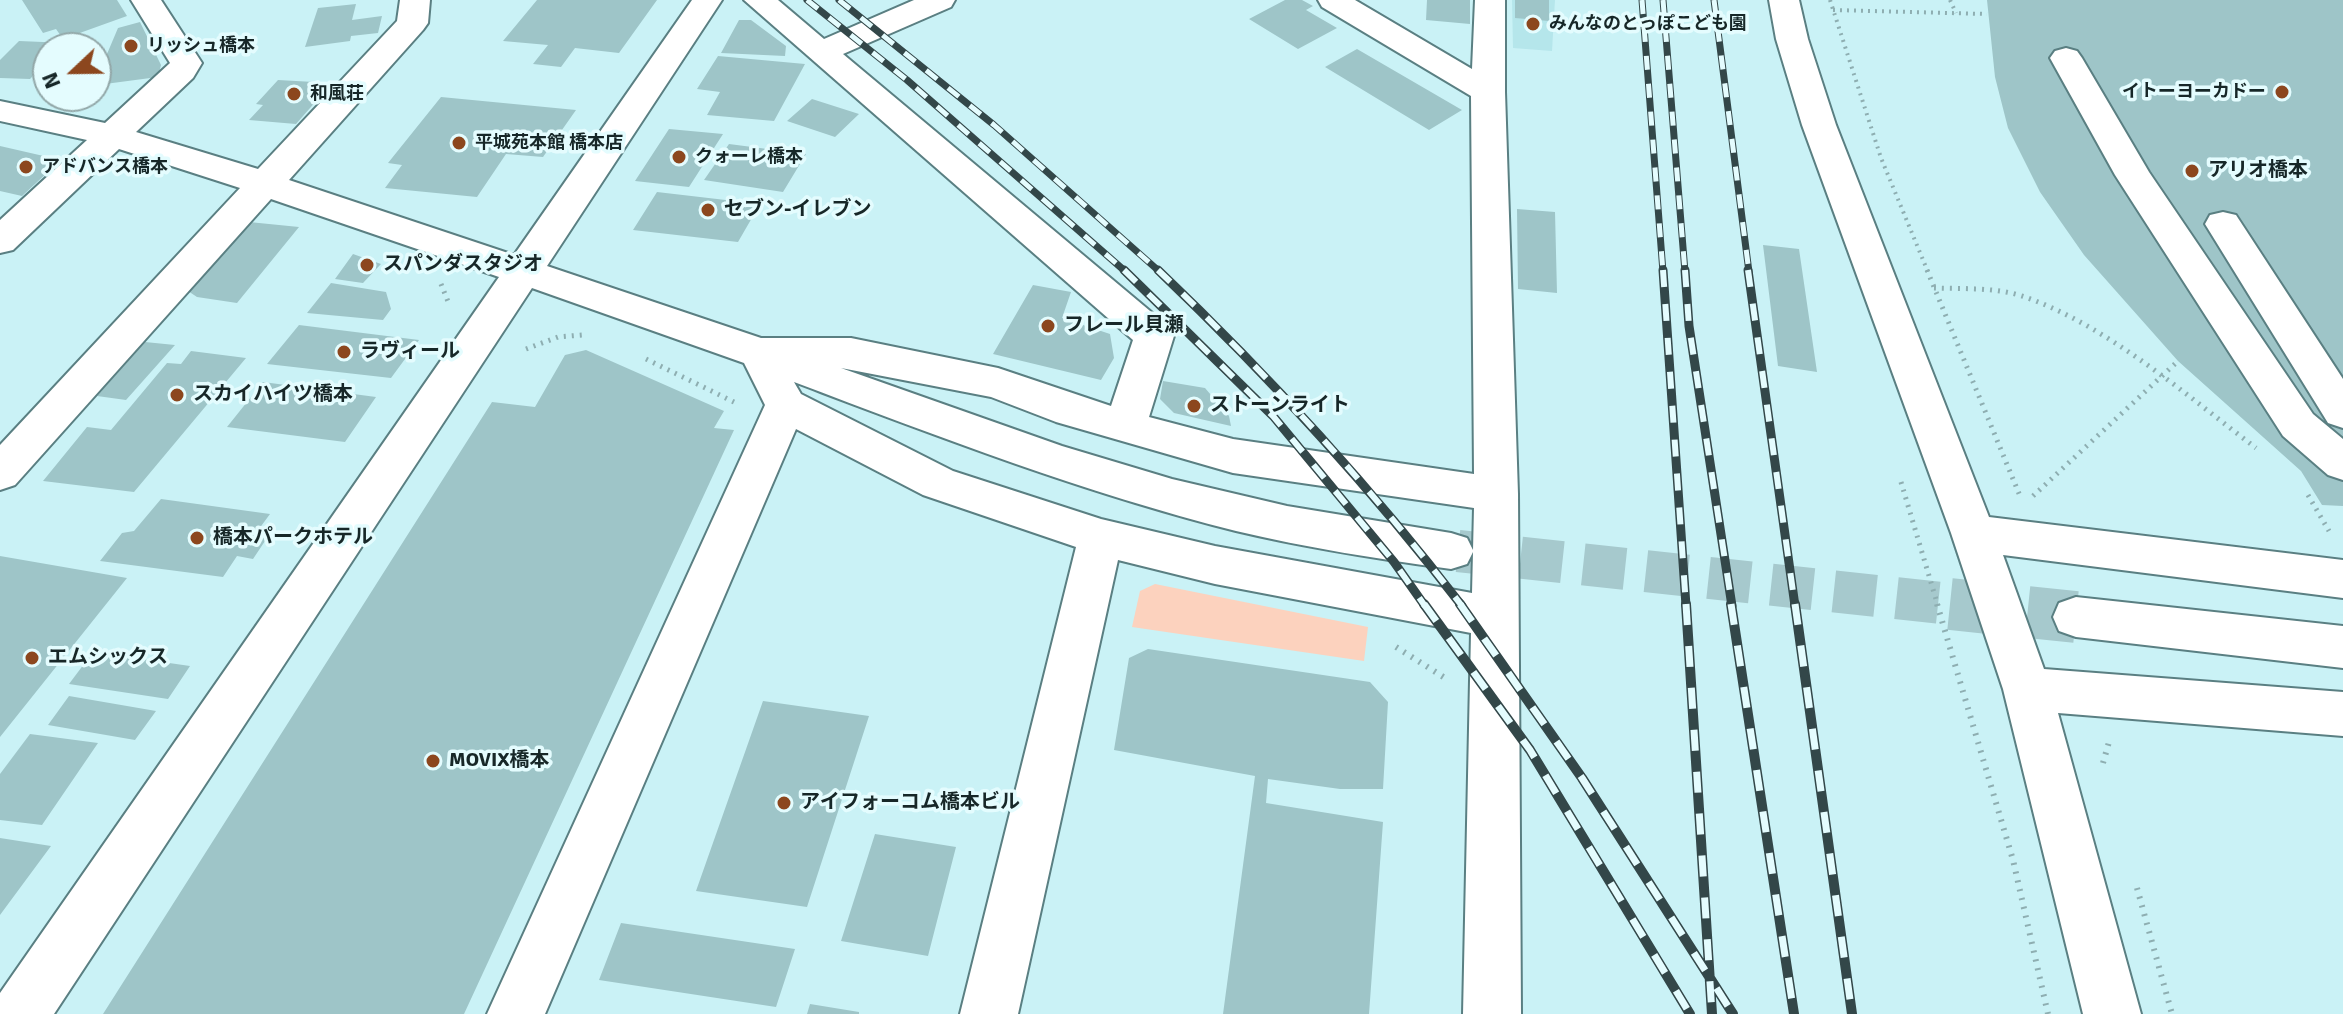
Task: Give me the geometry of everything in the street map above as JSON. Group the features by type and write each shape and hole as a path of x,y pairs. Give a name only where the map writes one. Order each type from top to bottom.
{"street":[{"path":"0,241 186,63 146,0"},
{"path":"0,473 412,23 415,0"},
{"path":"20,1014 707,0"},
{"path":"759,0 1154,336 1125,426"},
{"path":"821,52 940,0"},
{"path":"1333,0 1488,92"},
{"path":"1490,0 1488,92 1496,494 1492,1014"},
{"path":"1784,0 1792,39 1819,125 1973,533 2027,689 2112,1014"},
{"path":"2066,58 2133,175 2298,425 2343,463"},
{"path":"0,111 111,137 526,271 759,353 963,431 1132,486 1236,513 1327,532 1451,551"},
{"path":"2223,224 2343,412"},
{"path":"759,353 851,353 998,383 1071,411 1233,456 1496,494"},
{"path":"516,1014 782,414 759,353"},
{"path":"782,414 938,483 1101,537 1215,565 1494,617"},
{"path":"1973,533 2339,560"},
{"path":"989,1014 1101,537"},
{"path":"2076,617 2343,647"},
{"path":"2027,689 2343,714"}],"path":[{"path":"1830,0 1881,158 2024,505 2178,361"},
{"path":"1950,0 1956,13"},
{"path":"1833,10 1987,14"},
{"path":"1934,288 1989,290 2024,296 2083,324 2240,433 2263,454"},
{"path":"518,352 558,337 593,334"},
{"path":"636,355 782,414"},
{"path":"1900,479 2013,860 2048,1014"},
{"path":"2297,486 2309,496 2339,560"},
{"path":"1393,645 1446,679"},
{"path":"2106,775 2102,760 2112,734"},
{"path":"2135,879 2172,1014"}],"shaded area":[{"name":"みんなのとっぽこども園","path":"1512,0 1555,0 1552,51 1513,48"},
{"path":"1155,584 1368,627 1364,661 1132,627 1140,591"}],"building":[{"path":"22,0 117,0 127,16 82,32 58,32 56,29 42,32"},
{"path":"537,0 657,0 619,53 575,48 561,67 533,64 548,45 503,41"},
{"path":"1285,0 1302,0 1313,6 1306,10 1337,28 1298,49 1249,19"},
{"path":"1427,0 1470,0 1470,24 1426,20"},
{"path":"1515,0 1549,0 1549,21 1515,18"},
{"path":"1987,0 2343,0 2343,506 2322,505 2301,471 2178,361 2084,255 2040,192 2008,128 1995,77"},
{"path":"356,4 352,20 382,16 378,33 351,36 350,41 305,47 318,8"},
{"path":"739,20 751,20 786,46 785,56 721,53"},
{"name":"リッシュ橋本","path":"140,22 161,65 158,77 112,83 112,42 118,28"},
{"path":"19,41 32,42 30,79 0,78 0,60"},
{"path":"1357,49 1462,110 1429,130 1325,67"},
{"path":"718,56 805,64 774,121 707,115 720,92 697,89"},
{"name":"和風荘","path":"278,80 332,83 296,124 249,120 263,105 256,104"},
{"path":"441,97 576,110 543,157 506,154 477,197 385,188 402,165 388,163"},
{"path":"812,99 859,114 835,137 787,121"},
{"name":"クォーレ橋本","path":"669,129 723,134 689,187 635,181"},
{"path":"729,144 806,154 783,192 704,180"},
{"name":"アドバンス橋本","path":"0,146 61,160 22,196 0,191"},
{"path":"657,192 760,204 738,242 633,230"},
{"path":"1517,209 1555,212 1557,293 1518,289"},
{"path":"249,222 299,227 237,303 197,297 188,291"},
{"path":"1763,245 1799,249 1817,372 1778,366"},
{"path":"353,254 381,264 363,283 335,279"},
{"path":"331,283 386,292 391,309 383,320 307,313"},
{"name":"フレール貝瀬","path":"1033,285 1071,292 1062,318 1110,334 1114,358 1101,380 993,354"},
{"name":"ラヴィール","path":"299,325 419,340 391,378 267,364"},
{"path":"145,342 175,345 126,400 97,396"},
{"path":"586,350 724,411 714,428 734,430 464,1014 103,1014 492,402 535,407 565,355"},
{"name":"スカイハイツ橋本","path":"191,351 246,358 134,492 43,481 87,427 111,430 167,363 181,364"},
{"name":"ストーンライト","path":"1163,381 1205,388 1229,416 1231,426 1174,413 1160,399"},
{"path":"263,382 376,397 345,442 227,427"},
{"path":"161,499 270,514 256,533 269,535 253,559 237,556 223,577 100,561 122,533 134,531"},
{"name":"エムシックス","path":"0,556 127,578 0,737"},
{"path":"1148,649 1370,682 1388,702 1383,789 1340,789 1268,779 1266,803 1383,822 1369,1014 1223,1014 1255,776 1114,750 1129,658"},
{"path":"93,652 190,666 168,699 69,684"},
{"path":"69,696 156,711 135,740 48,725"},
{"name":"アイフォーコム橋本ビル","path":"763,701 869,716 807,907 696,891"},
{"path":"30,734 98,743 42,825 0,820 0,774"},
{"path":"875,834 956,847 928,956 841,941"},
{"path":"0,838 51,846 0,915"},
{"path":"621,923 795,949 776,1007 599,980"},
{"path":"810,1004 859,1012 859,1014 807,1014"}],"tunnel":[{"path":"1458,551 1960,605"},
{"path":"1950,604 1960,605"},
{"path":"1960,605 2076,617"},
{"path":"1960,605 1969,606"}],"railway":[{"path":"807,0 907,80 1126,272"},
{"path":"839,0 994,125 1160,272"},
{"path":"1642,0 1663,272"},
{"path":"1663,0 1685,272"},
{"path":"1714,0 1749,272"},
{"path":"1124,270 1273,416 1394,562 1425,606"},
{"path":"1158,270 1316,432 1391,517 1462,606"},
{"path":"1663,270 1686,606"},
{"path":"1685,270 1689,326 1732,606"},
{"path":"1748,270 1795,606"},
{"path":"1424,604 1530,750 1690,1014"},
{"path":"1460,604 1582,778 1710,978"},
{"path":"1686,604 1710,978"},
{"path":"1731,604 1794,1014"},
{"path":"1795,604 1852,1014"},
{"path":"1710,978 1733,1014"},
{"path":"1710,978 1712,1014"}],"place":[{"name":"みんなのとっぽこども園","path":"1533,24"},
{"name":"リッシュ橋本","path":"131,46"},
{"name":"イトーヨーカドー","path":"2282,92"},
{"name":"和風荘","path":"294,94"},
{"name":"平城苑本館 橋本店","path":"459,143"},
{"name":"クォーレ橋本","path":"679,157"},
{"name":"アドバンス橋本","path":"26,167"},
{"name":"アリオ橋本","path":"2192,171"},
{"name":"セブン-イレブン","path":"708,210"},
{"name":"スパンダスタジオ","path":"367,265"},
{"name":"フレール貝瀬","path":"1048,326"},
{"name":"ラヴィール","path":"344,352"},
{"name":"スカイハイツ橋本","path":"177,395"},
{"name":"ストーンライト","path":"1194,406"},
{"name":"橋本パークホテル","path":"197,538"},
{"name":"エムシックス","path":"32,658"},
{"name":"MOVIX橋本","path":"433,761"},
{"name":"アイフォーコム橋本ビル","path":"784,803"}]}
